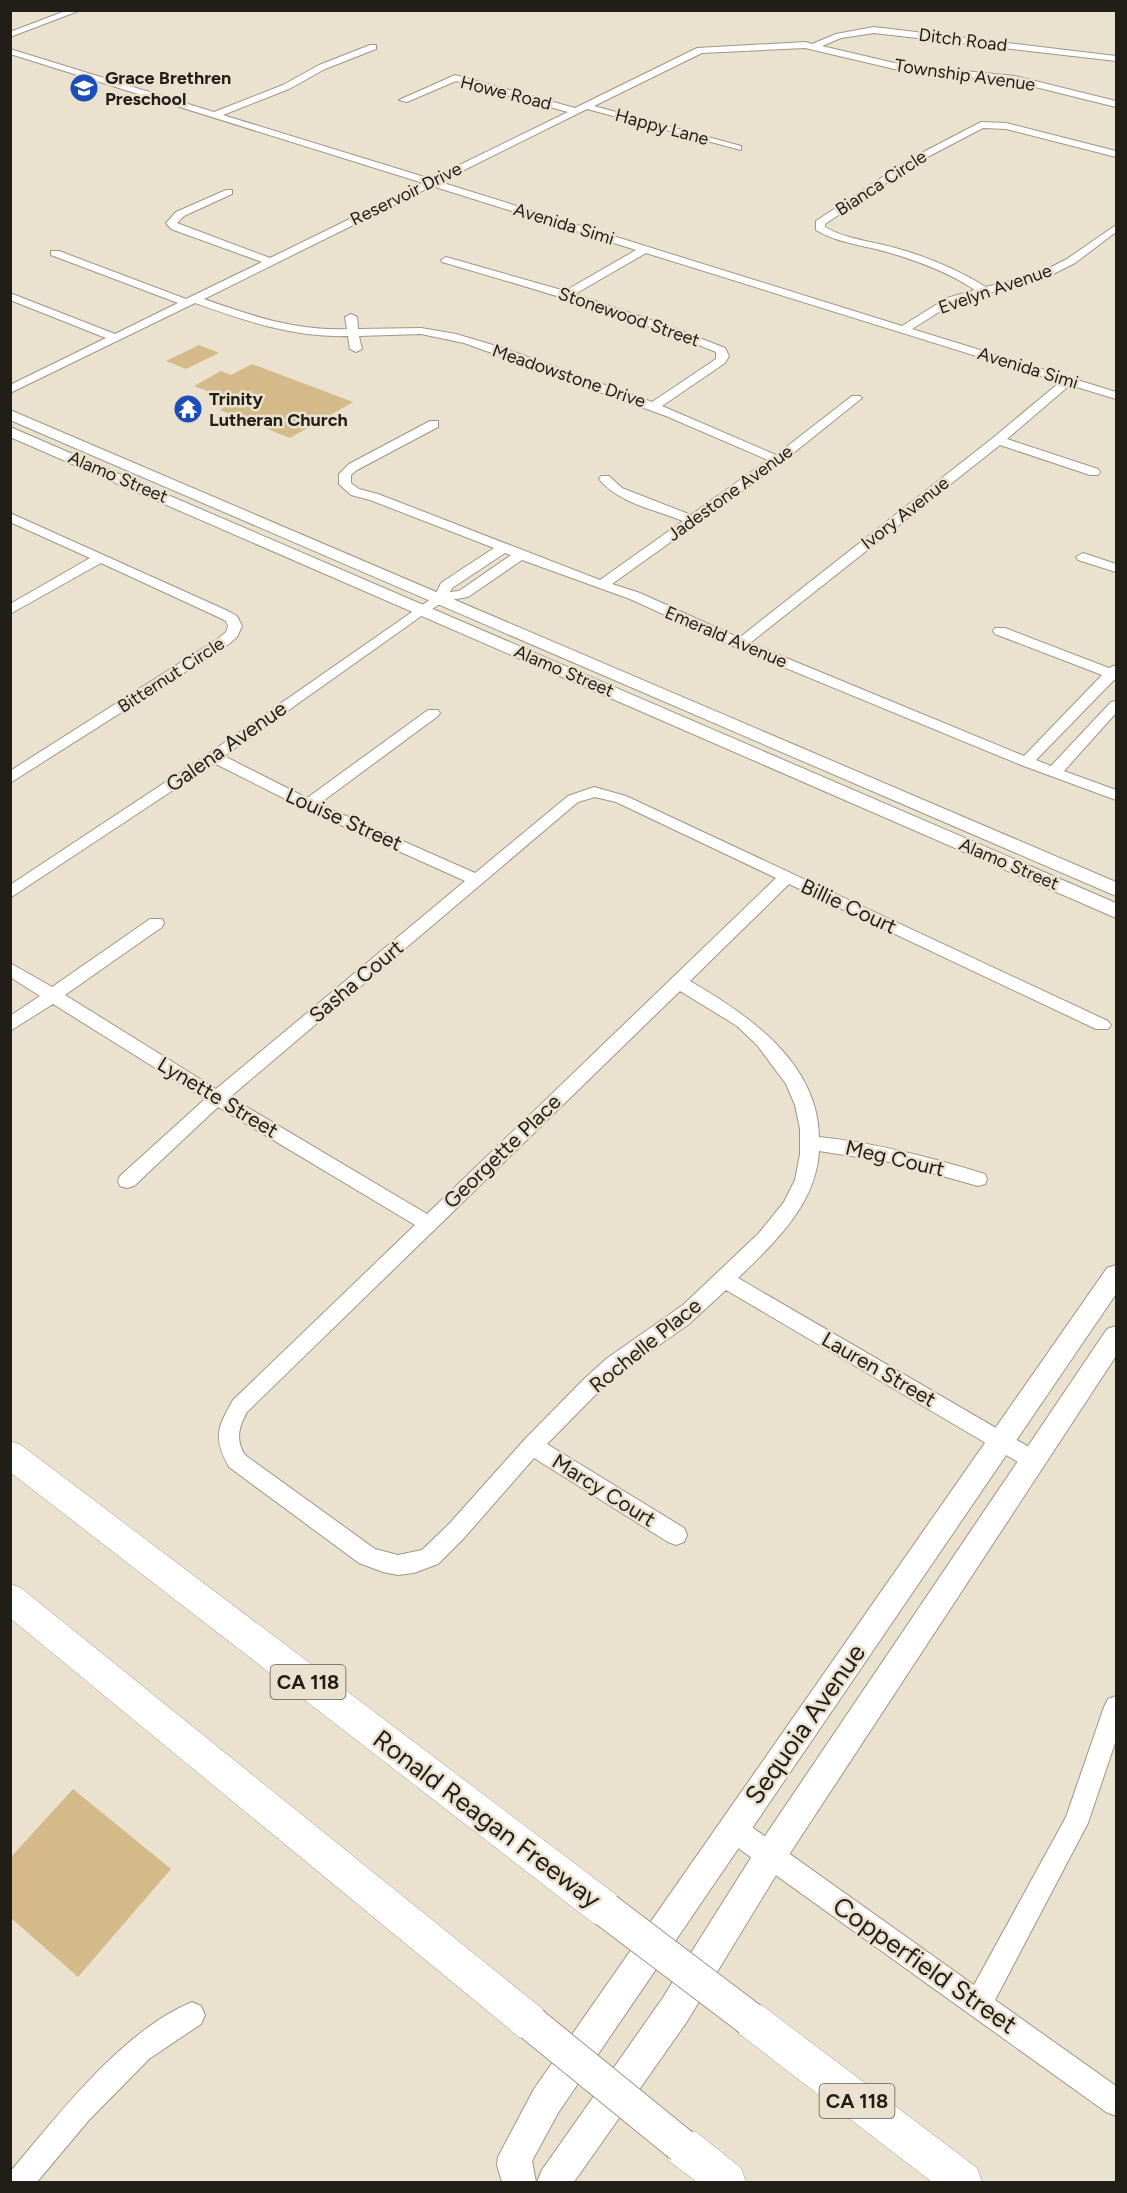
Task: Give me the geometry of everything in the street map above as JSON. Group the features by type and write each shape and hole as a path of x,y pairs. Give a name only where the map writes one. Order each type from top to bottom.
{"highway":[{"name":"Ronald Reagan Freeway","path":"10,1454 963,2182"},
{"path":"10,1598 727,2182"}],"main road":[{"name":"Alamo Street","path":"10,414 1116,890"},
{"name":"Alamo Street","path":"10,431 1116,911"},
{"name":"Sequoia Avenue","path":"519,2182 514,2165 515,2157 546,2101 1116,1275"},
{"name":"Sequoia Avenue","path":"554,2182 674,2011 770,1856 1116,1336"}],"street":[{"path":"10,35 77,10"},
{"name":"Ditch Road","path":"813,47 852,32 880,30 1116,59"},
{"name":"Reservoir Drive","path":"10,390 700,50 793,44 813,47"},
{"path":"214,115 286,87 322,67 373,47"},
{"name":"Township Avenue","path":"813,47 903,68 1015,79 1116,104"},
{"name":"Avenida Simi","path":"10,51 1116,396"},
{"name":"Howe Road","path":"404,100 455,78 576,111"},
{"name":"Happy Lane","path":"586,106 738,147"},
{"name":"Bianca Circle","path":"984,291 966,278 945,268 833,236 824,232 820,228 820,223 913,161 981,125 1006,126 1116,153"},
{"path":"229,192 180,214 171,223 175,227 270,261"},
{"name":"Evelyn Avenue","path":"904,329 941,305 1041,276 1071,261 1116,228"},
{"path":"566,295 645,249"},
{"name":"Meadowstone Drive","path":"55,253 191,301 279,328 316,333 406,330 454,337 654,406 715,430 777,460"},
{"name":"Stonewood Street","path":"446,260 566,295 673,331 721,350 723,356 720,361 654,406"},
{"path":"10,296 116,338"},
{"path":"351,317 356,349"},
{"name":"Ivory Avenue","path":"740,644 998,440 1068,381"},
{"name":"Jadestone Avenue","path":"602,585 777,460 856,398"},
{"name":"Emerald Avenue","path":"434,424 353,467 345,474 345,484 355,492 374,497 520,555 635,596 740,644 1026,762 1116,795"},
{"path":"998,440 1094,472"},
{"path":"605,479 618,491 692,520"},
{"name":"Bitternut Circle","path":"10,517 223,614 232,619 235,627 232,634 10,778"},
{"name":"Galena Avenue","path":"441,598 446,586 503,548"},
{"name":"Galena Avenue","path":"10,893 213,757 422,609 441,598 463,594 520,555"},
{"path":"1083,557 1116,568"},
{"path":"10,610 100,558"},
{"path":"1000,631 1115,673 1026,762"},
{"path":"1054,772 1116,705"},
{"path":"308,805 433,712"},
{"name":"Louise Street","path":"213,757 308,805 475,879"},
{"name":"Billie Court","path":"594,792 621,799 1102,1025"},
{"name":"Sasha Court","path":"127,1181 217,1098 475,879 573,799 594,792"},
{"name":"Georgette Place","path":"227,1434 240,1406 787,877"},
{"path":"10,1024 156,923"},
{"name":"Lynette Street","path":"10,969 217,1098 427,1223"},
{"name":"Rochelle Place","path":"227,1434 228,1446 237,1461 367,1556 381,1563 401,1567 415,1565 438,1550 532,1445 606,1372 682,1318 779,1224 793,1204 806,1176 810,1143 809,1120 802,1095 788,1069 743,1022 714,1002 678,982"},
{"name":"Meg Court","path":"810,1143 887,1153 978,1179"},
{"name":"Lauren Street","path":"724,1279 1033,1460"},
{"name":"Marcy Court","path":"532,1445 676,1535"},
{"path":"979,2003 1076,1823 1116,1707"},
{"name":"Copperfield Street","path":"733,1829 1116,2102"},
{"path":"20,2182 79,2110 140,2050 192,2015"}],"shaded area":[{"path":"199,345 219,353 186,369 166,361"},
{"path":"252,364 353,402 290,438 220,410 234,401 194,386 221,371 231,375"},
{"path":"73,1789 171,1869 78,1977 10,1917 11,1857"}],"place":[{"name":"Grace Brethren Preschool","path":"84,88"},
{"name":"Trinity Lutheran Church","path":"188,409"}]}
